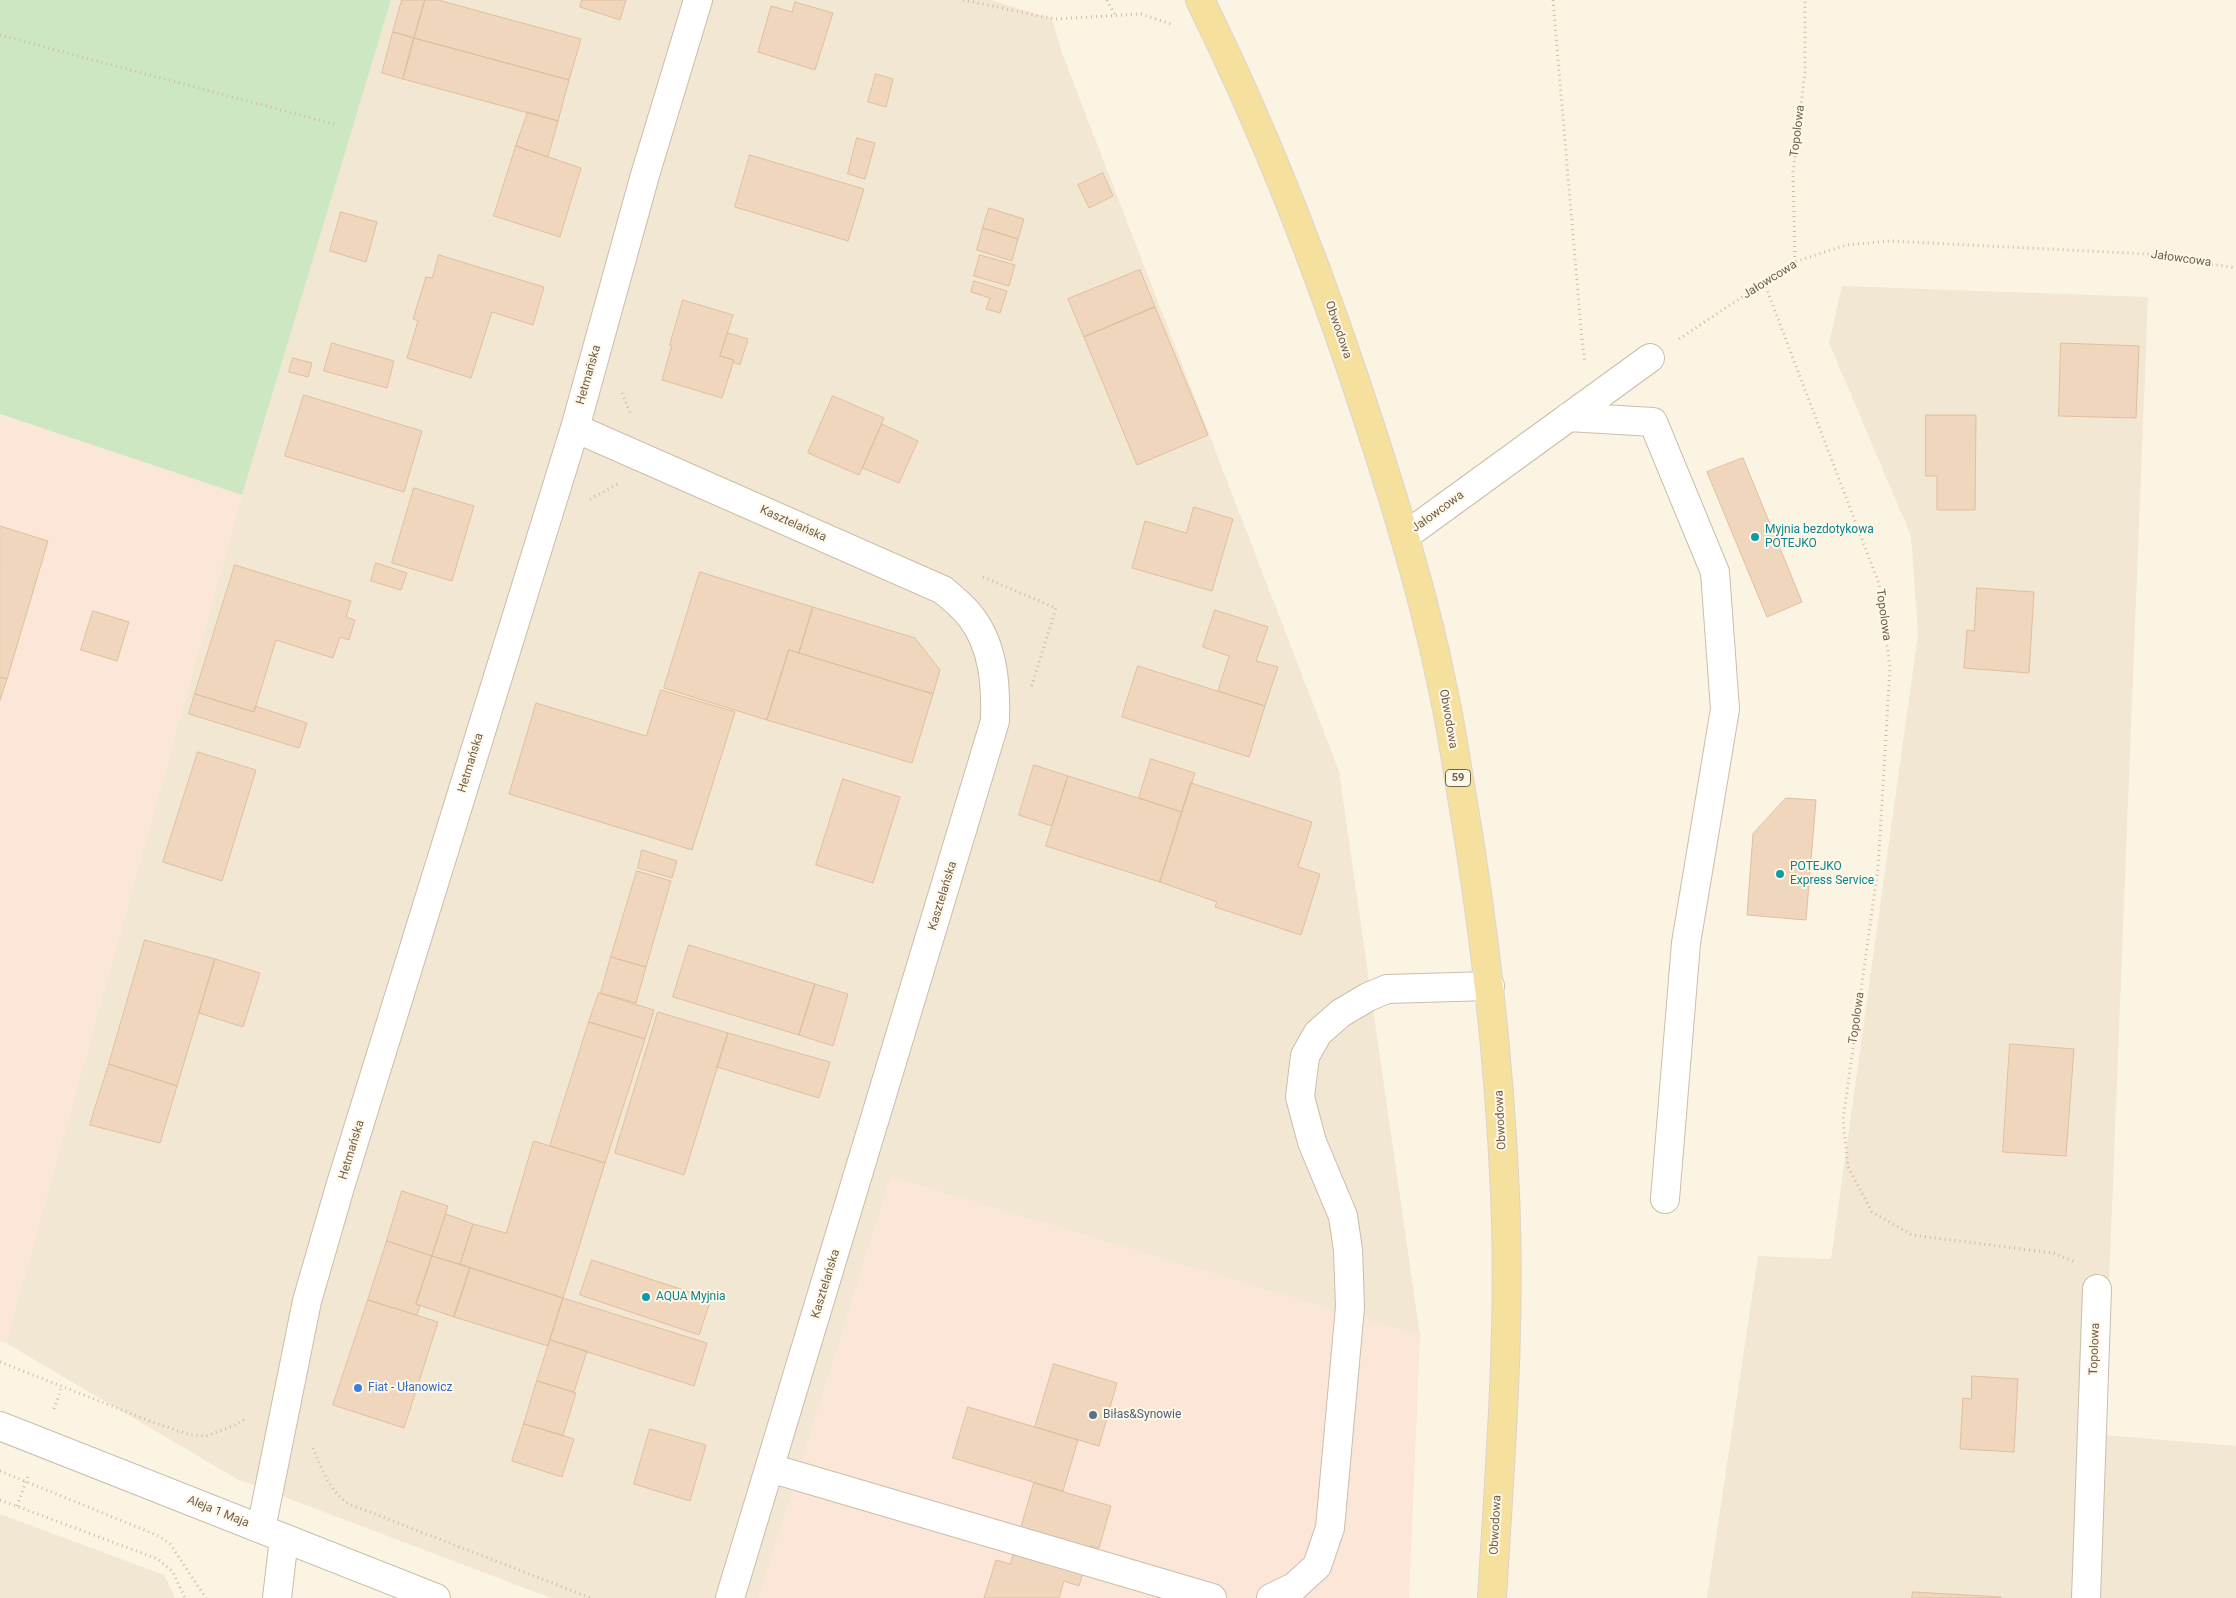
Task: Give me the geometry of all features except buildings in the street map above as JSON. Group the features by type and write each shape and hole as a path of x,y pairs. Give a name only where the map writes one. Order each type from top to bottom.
{"main road":[{"name":"Obwodowa","path":"1200,0 1228,58 1295,214 1359,392 1405,536 1442,684 1475,872 1490,986 1499,1084 1505,1187 1507,1307 1492,1598"}],"street":[{"name":"Hetmańska","path":"278,1598 272,1533 307,1302 340,1187 575,428 645,175 698,0"},
{"name":"Jałowcowa","path":"1405,536 1650,358"},
{"path":"1568,417 1653,422 1715,572 1725,708 1686,943 1665,1199"},
{"name":"Kasztelańska","path":"575,428 943,590 971,616 987,647 996,685 995,721 730,1598"},
{"path":"1272,1598 1294,1587 1317,1566 1330,1528 1350,1307 1348,1250 1343,1216 1312,1142 1300,1097 1305,1056 1318,1033 1341,1013 1368,997 1388,989 1490,986"},
{"name":"Topolowa","path":"2086,1598 2097,1289"},
{"name":"Aleja 1 Maja","path":"0,1426 436,1598"},
{"path":"770,1468 1212,1598"}],"path":[{"path":"963,0 1054,20 1140,14 1170,24"},
{"path":"1107,0 1115,15"},
{"path":"1553,0 1582,340 1591,401"},
{"name":"Topolowa","path":"1795,262 1793,172 1805,72 1805,0"},
{"path":"0,35 337,124"},
{"name":"Jałowcowa","path":"1650,358 1795,262 1846,245 1890,241 2149,254 2236,268"},
{"name":"Topolowa","path":"1764,282 1879,584 1890,668 1878,868 1843,1120 1848,1167 1872,1212 1912,1235 2053,1253 2082,1265 2097,1289"},
{"path":"583,503 618,485 627,489"},
{"path":"974,573 1056,608 1030,693"},
{"path":"0,1362 155,1423 191,1435 206,1436 219,1432 235,1425 251,1413"},
{"path":"312,1445 323,1473 337,1496 349,1504 590,1598"},
{"path":"0,1471 159,1536 170,1544 206,1598"},
{"path":"0,1500 158,1560 173,1572 185,1598"}],"shaded area":[{"path":"391,0 991,0 1052,19 1062,53 1339,771 1420,1336 891,1177 759,1598 551,1598 237,1479 6,1343 242,495"},
{"path":"1842,286 2148,297 2103,1435 2236,1446 2236,1598 1707,1598 1758,1256 1831,1259 1918,634 1911,536 1829,343"},
{"path":"0,414 242,495 6,1343 0,1341"},
{"path":"891,1177 1420,1336 1409,1598 759,1598"},
{"path":"0,1514 164,1575 175,1598 0,1598"}],"green space":[{"path":"0,0 391,0 242,495 0,414"}],"place":[{"name":"Myjnia bezdotykowa POTEJKO","path":"1755,537"},
{"name":"POTEJKO Express Service","path":"1780,874"},
{"name":"AQUA Myjnia","path":"646,1297"},
{"name":"Fiat - Ułanowicz","path":"358,1388"},
{"name":"Biłas&Synowie","path":"1093,1415"}]}
